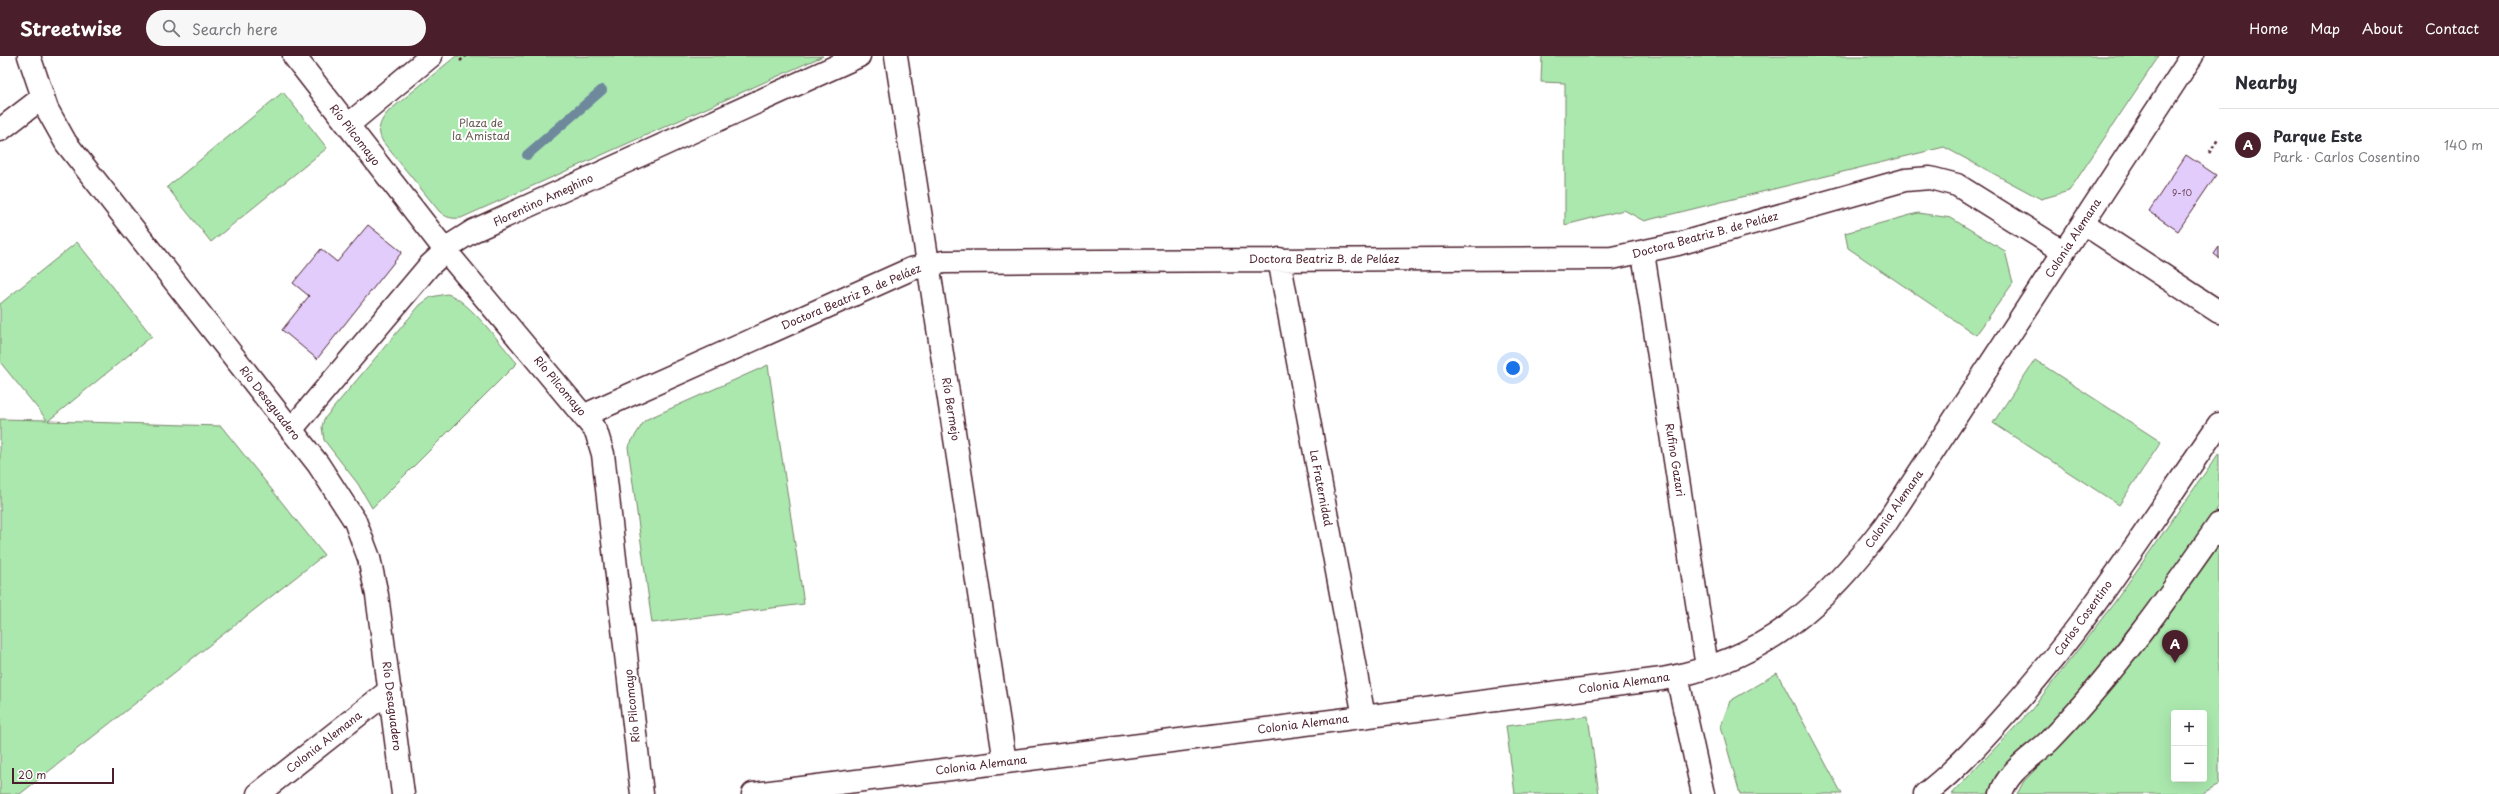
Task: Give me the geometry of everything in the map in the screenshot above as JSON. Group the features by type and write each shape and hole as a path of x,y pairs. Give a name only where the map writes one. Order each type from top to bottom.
{"street":[{"name":"Río Desaguadero","path":"29,56 42,97 66,143 332,484 363,539 377,595 403,794"},
{"name":"Río Pilcomayo","path":"294,56 445,250 585,415 596,431 604,454 642,794"},
{"path":"348,125 431,56"},
{"name":"Florentino Ameghino","path":"291,430 445,250 473,231 859,56"},
{"name":"Río Bermejo","path":"896,56 1005,762"},
{"name":"Colonia Alemana","path":"753,794 1677,676 1708,667 1752,650 1792,625 1826,595 1855,563 1910,488 2192,56"},
{"path":"0,130 42,97"},
{"name":"Doctora Beatriz B. de Peláez","path":"585,415 911,269 929,264 960,260 1600,258 1644,253 1905,180 1930,178 1944,180 1968,191 2064,252"},
{"path":"2083,223 2219,312"},
{"name":"Rufino Gazari","path":"1644,253 1708,667"},
{"name":"La Fraternidad","path":"1279,259 1364,717"},
{"name":"Carlos Cosentino","path":"1925,794 1979,744 2056,656 2087,614 2219,424"},
{"path":"2001,794 2013,774 2067,722 2143,630 2219,524"},
{"path":"1677,676 1703,794"},
{"name":"Colonia Alemana","path":"258,794 390,690"}],"path":[{"path":"454,65 466,56"},
{"path":"2209,153 2219,138"}],"green space":[{"name":"Plaza de la Amistad","path":"456,56 823,56 461,218 449,218 439,211 383,142 379,129 383,118 389,111"},
{"path":"1542,56 2159,56 2069,191 2041,199 1944,147 1644,221 1624,210 1565,225 1565,83 1541,82"},
{"path":"283,92 327,148 211,242 167,187"},
{"path":"1918,213 1951,218 2005,251 2013,283 1976,335 1848,248 1845,233"},
{"path":"77,242 152,336 48,421 221,426 324,555 20,794 0,794 0,419 47,420 0,362 0,304"},
{"path":"447,294 455,297 474,313 517,363 372,508 358,484 324,440 322,427 324,419 420,305 431,297"},
{"path":"2035,360 2161,442 2119,505 1993,423"},
{"path":"768,365 804,604 652,623 628,447 645,420"},
{"path":"2219,453 2219,507 2170,576 2063,712 1996,775 1988,794 1952,794 2032,709 2114,603"},
{"path":"2219,542 2219,784 2201,794 2017,794 2024,781 2070,734 2127,669"},
{"path":"1777,673 1842,794 1740,794 1721,726 1730,701"},
{"path":"1588,716 1599,794 1515,794 1506,726"}],"building":[{"path":"2186,155 2216,175 2178,231 2149,211"},
{"path":"368,225 402,252 317,359 282,330 309,296 293,283 321,249 337,262"},
{"path":"2219,247 2219,258 2214,254"}],"waterway":[{"path":"527,155 602,90"}],"place":[{"name":"Parque Este","path":"2175,663"}]}
